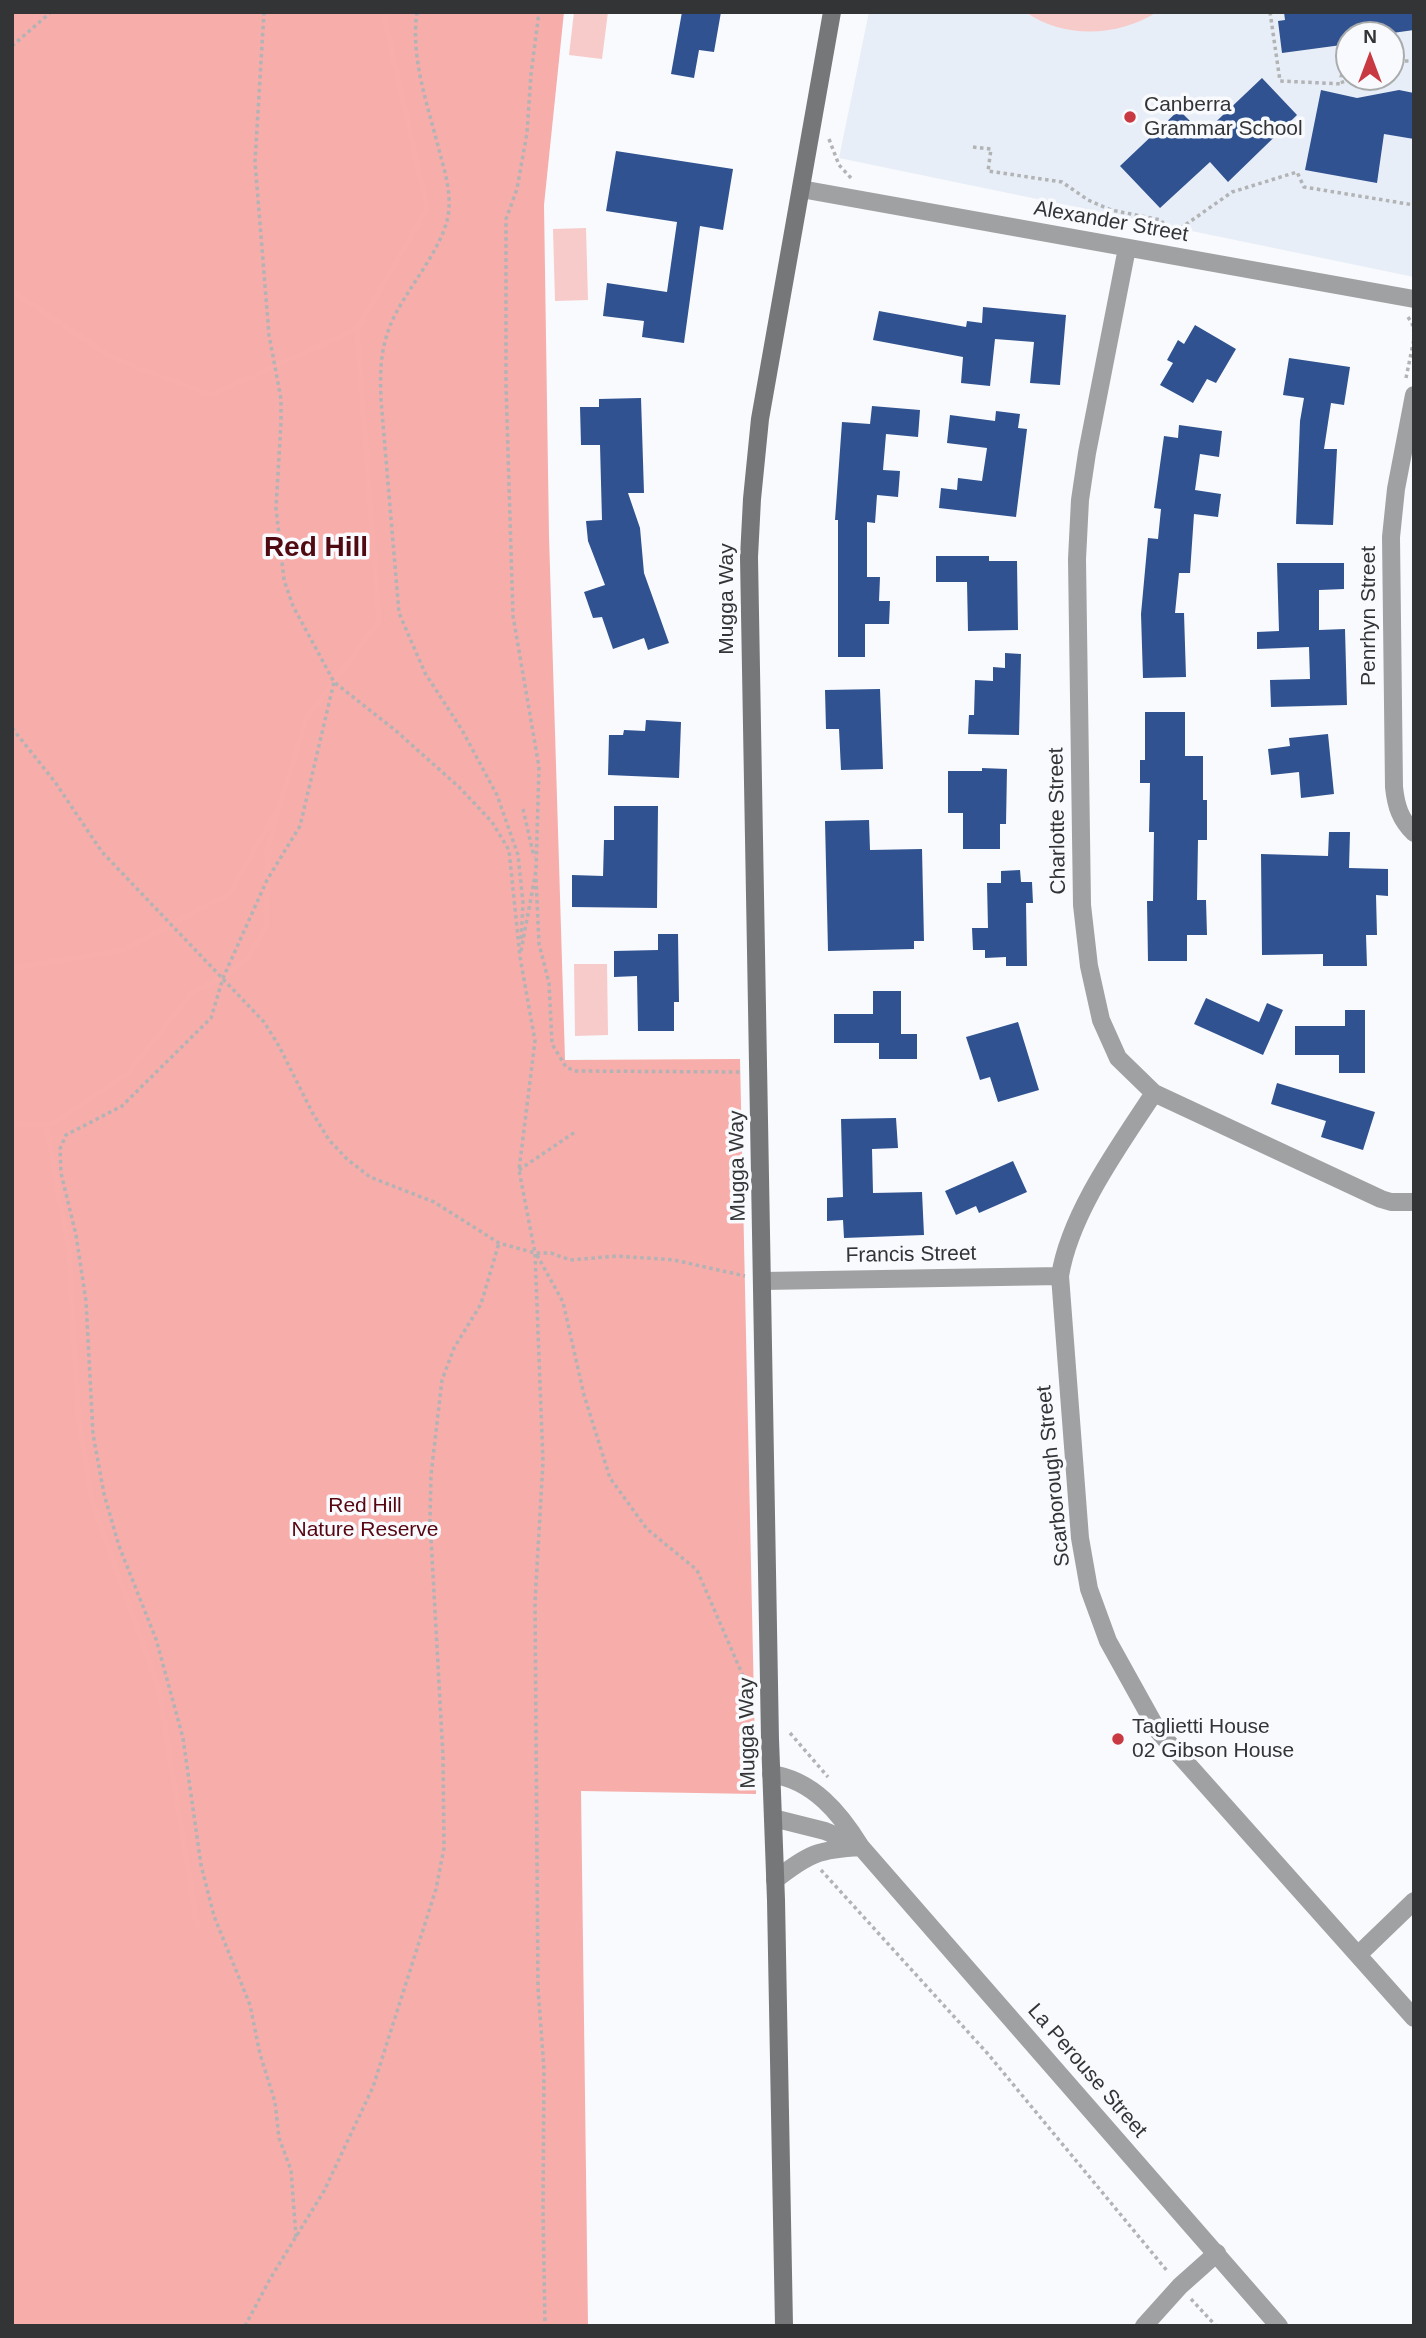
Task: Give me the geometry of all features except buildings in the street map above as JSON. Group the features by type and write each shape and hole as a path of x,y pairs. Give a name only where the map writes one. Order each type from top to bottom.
{"main road":[{"name":"Mugga Way","path":"784,2326 749,619 752,499 762,405 832,12"}],"street":[{"name":"Alexander Street","path":"801,189 1414,299"},
{"name":"Charlotte Street","path":"1127,248 1087,453 1080,500 1077,559 1082,905 1089,966 1101,1020 1118,1058 1154,1093 1381,1199 1414,1202"},
{"name":"Penrhyn Street","path":"1414,395 1393,511 1391,563 1394,787 1399,813 1414,833"},
{"name":"Scarborough Street","path":"1154,1093 1111,1158 1087,1204 1066,1250 1060,1276 1080,1538 1089,1590 1108,1641 1158,1731 1414,2018"},
{"name":"Francis Street","path":"763,1281 1060,1276"},
{"name":"La Perouse Street","path":"771,1774 785,1776 804,1785 830,1805 861,1847 1279,2326"},
{"name":"La Perouse Street","path":"773,1818 825,1831 861,1847"},
{"path":"775,1880 813,1853 861,1847"},
{"path":"1359,1954 1414,1901"},
{"path":"1144,2326 1180,2286 1217,2253"}],"path":[{"path":"12,46 51,12"},
{"path":"264,12 255,162 269,335 281,399 277,520 284,580 293,606 334,682 395,730 459,788 492,822 509,850 520,957 535,1041 519,1170 536,1254 543,1462 536,1602 538,1988 544,2069 545,2326"},
{"path":"417,12 414,36 418,66 445,174 450,208 443,234 391,323 383,347 380,370 399,613 425,673 462,730 497,795 518,855 523,903 520,957"},
{"path":"539,12 527,133 517,189 506,219 506,385 513,616 539,767 536,872 539,944 549,983 552,1044 566,1067 575,1071 758,1071"},
{"path":"1270,12 1280,81 1335,84"},
{"path":"827,134 839,165 851,178"},
{"path":"973,147 991,149 988,171 1062,182 1088,200 1111,210 1161,220 1171,235"},
{"path":"1171,235 1232,192 1297,172 1304,187 1414,205"},
{"path":"1157,233 1171,235 1180,240"},
{"path":"296,2237 291,2170 279,2137 275,2102 260,2054 250,2006 214,1916 201,1865 183,1738 156,1639 119,1546 104,1494 93,1434 86,1301 76,1235 61,1173 60,1149 66,1135 122,1106 211,1018 223,978 267,880 300,826 334,682"},
{"path":"12,728 55,782 102,852 264,1022 329,1140 370,1177 434,1202 499,1243 536,1254 551,1254 570,1260 617,1256 674,1259 763,1281"},
{"path":"520,957 536,872 523,809"},
{"path":"519,1170 575,1132"},
{"path":"245,2326 324,2191 373,2087 436,1889 444,1848 443,1756 430,1520 431,1475 442,1380 454,1348 481,1304 499,1243"},
{"path":"536,1254 563,1302 584,1395 610,1478 647,1529 696,1570 754,1703"},
{"path":"790,1733 791,1745"},
{"path":"813,1853 821,1871 988,2053 1216,2326"}],"shaded area":[{"path":"574,12 608,12 602,59 569,55"},
{"name":"Canberra Grammar School","path":"869,12 1414,12 1414,277 839,158"},
{"path":"1026,12 1157,12 1125,26 1091,32 1057,27"},
{"path":"586,228 588,300 555,301 553,229"},
{"path":"574,964 607,964 608,1035 575,1036"}],"green space":[{"name":"Red Hill Nature Reserve","path":"12,12 564,12 544,205 549,536 565,1060 740,1059 756,1794 581,1791 588,2326 12,2326"}],"waterway":[{"path":"12,291 113,358 211,395 357,329 427,209 385,20 389,12"},
{"path":"12,968 124,950 229,894 280,805 306,719 379,621 357,329"},
{"path":"12,1124 46,1125 58,1121 129,1072 192,992 223,978 248,958 266,927 268,846 277,815"},
{"path":"46,1125 69,1251 78,1412 92,1502 159,1689 197,1926"}],"place":[{"name":"Canberra Grammar School","path":"1130,117"},
{"name":"Taglietti House 02 Gibson House","path":"1118,1739"}],"district":[{"name":"Red Hill","path":"316,548"}]}
